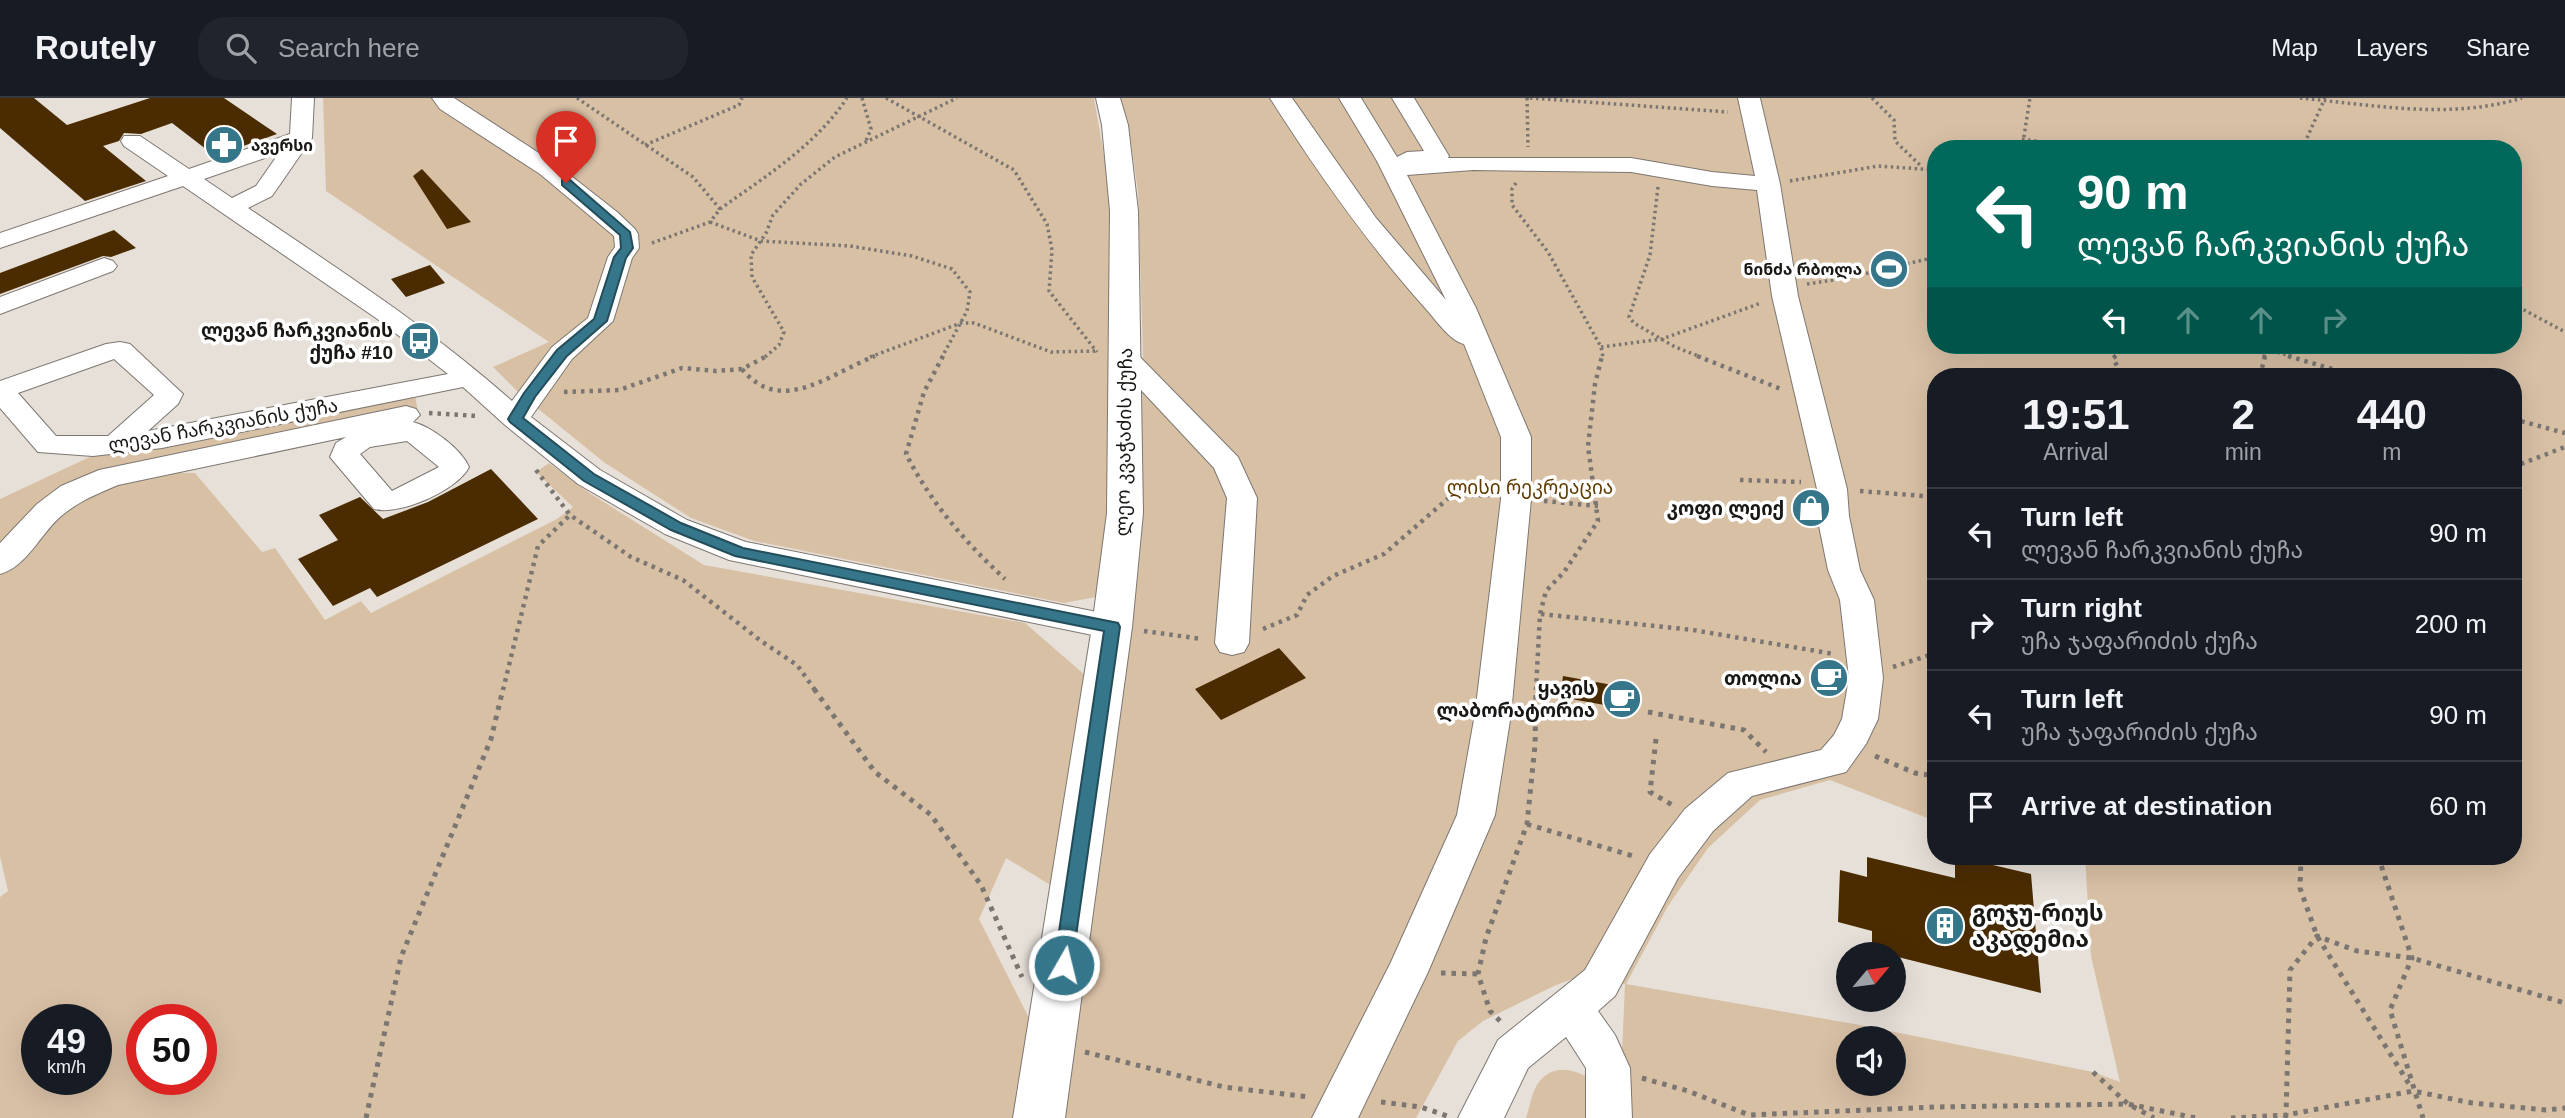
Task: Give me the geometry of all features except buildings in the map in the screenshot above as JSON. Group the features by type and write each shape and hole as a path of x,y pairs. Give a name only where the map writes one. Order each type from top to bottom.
{"main road":[{"name":"ლეო კვაჭაძის ქუჩა","path":"1039,1118 1112,627 1125,513 1126,359 1122,184 1115,125 1108,98"}],"street":[{"path":"232,207 264,191 301,138 303,98"},
{"path":"443,98 448,104 548,169 609,217 625,234 627,248 620,257 600,321 562,353 522,408"},
{"path":"1281,98 1328,172 1427,298 1479,349"},
{"path":"1340,1108 1407,972 1476,815 1493,714 1500,497 1516,437 1462,308 1389,165 1350,98"},
{"path":"1389,165 1438,156 1402,98"},
{"path":"1480,1118 1518,1049 1600,983 1664,866 1699,820 1741,784 1833,762 1848,744 1860,719 1864,668 1857,600 1843,570 1833,516 1831,486 1785,292 1769,184 1750,107"},
{"path":"0,241 301,138"},
{"path":"132,141 385,313 469,377 522,408 589,477 676,527 740,552 1112,627"},
{"path":"1389,165 1631,164 1712,179 1769,184"},
{"path":"0,306 104,266"},
{"path":"0,390 106,352 120,350 169,394 168,398 117,444"},
{"path":"1126,359 1227,464 1242,498 1232,643"},
{"name":"ლევან ჩარკვიანის ქუჩა","path":"0,390 48,445 93,447 421,410 469,377"},
{"path":"0,563 48,511 72,493 110,477 421,410"},
{"path":"1570,1008 1600,1049 1608,1068 1609,1118"}],"path":[{"path":"577,98 693,177 720,209"},
{"path":"645,145 739,105 742,98"},
{"path":"627,248 647,244 710,222 720,209 800,151 833,119 847,98"},
{"path":"862,98 871,129 864,144"},
{"path":"886,98 1014,170 1047,224 1052,250 1049,291 1069,316"},
{"path":"421,410 522,408 618,390 682,368 716,371 742,369 763,359 779,345 784,332 752,277 751,255 773,215 801,184 835,157 957,98"},
{"path":"1518,1049 1490,1011 1478,974 1486,939 1527,824 1535,745 1540,614 1546,591 1564,572 1598,521 1588,446 1595,384 1603,360 1601,347 1548,252 1512,205 1512,189 1529,164 1528,98 1691,108 1750,107"},
{"path":"1872,98 1894,120 1895,141 1923,168"},
{"path":"2029,140 2022,139 2030,98"},
{"path":"2300,98 2347,100 2446,111 2492,107 2522,98"},
{"path":"2306,140 2324,100"},
{"path":"1769,184 1808,180 1878,166 1927,169"},
{"path":"1660,169 1650,255 1629,317 1634,323 1675,347 1811,401"},
{"path":"710,222 761,241 850,246 912,256 952,269 970,292 967,311 923,392 906,454 920,485 987,563 1043,613"},
{"path":"1601,347 1662,339 1785,292 1927,259"},
{"path":"2522,309 2565,332"},
{"path":"742,369 752,383 772,391 792,389 814,384 861,360 961,323 974,323 1051,352 1095,351"},
{"path":"2288,354 2331,368"},
{"path":"2522,421 2565,433"},
{"path":"2522,464 2565,447"},
{"path":"1740,480 1927,496"},
{"path":"1112,627 1232,643 1297,615 1307,595 1333,576 1384,554 1451,496 1500,497 1598,506"},
{"path":"366,1118 401,957 491,739 538,546 570,515 631,557 683,580 761,641 797,665 875,772 931,815 981,885 1025,982"},
{"path":"1540,614 1693,630 1864,668 1927,655"},
{"path":"1648,712 1744,730 1787,773"},
{"path":"1656,738 1650,792 1699,820"},
{"path":"1848,744 1915,773 1927,775"},
{"path":"1527,824 1664,866"},
{"path":"2301,865 2300,888 2317,936 2413,1091"},
{"path":"2381,865 2412,958 2390,1010 2423,1118"},
{"path":"2317,936 2357,951 2412,958 2565,1003"},
{"path":"2286,1116 2290,970 2317,936"},
{"path":"1052,1043 1139,1068 1340,1108"},
{"path":"1608,1068 1688,1091 1749,1115 1936,1107 2128,1104 2196,1118"},
{"path":"2093,1072 2128,1104 2154,1118"},
{"path":"2231,1118 2286,1116 2413,1091 2472,1103 2546,1110 2565,1108"},
{"path":"1421,1107 1455,1118"}],"green space":[{"path":"323,98 1094,98 1109,185 1112,513 1101,596 1064,603 754,541 691,518 605,463 521,395 493,367 549,342 326,191"},
{"name":"ლისი რეკრეაცია","path":"1120,98 2565,98 2565,1118 1526,1118 1539,1082 1558,1070 1580,1074 1620,1098 1625,984 1587,974 1556,985 1483,1021 1458,1041 1416,1118 1057,1118 1140,514 1143,355 1138,192 1129,129"},
{"path":"415,395 418,412 113,472 195,473 262,552 275,548 325,620 361,601 371,613 557,519 573,507 536,472 549,463 591,494 704,565 1025,623 1094,683 1057,889 1006,858 979,919 1032,1024 1012,1118 0,1118 0,897 8,891 0,856 0,499 94,455 191,443"}],"place":[{"name":"ავერსი","path":"224,145"},
{"name":"ნინძა რბოლა","path":"1889,269"},
{"name":"ლევან ჩარკვიანის ქუჩა #10","path":"420,341"},
{"name":"კოფი ლეიქ","path":"1811,508"},
{"name":"თოლია","path":"1829,678"},
{"name":"ყავის ლაბორატორია","path":"1622,699"},
{"name":"გოჯუ-რიუს აკადემია","path":"1945,926"}],"route":[{"path":"566,183 609,217 625,234 627,248 620,257 600,321 562,353 515,419 589,477 676,527 740,552 1112,627 1064,965"}]}
